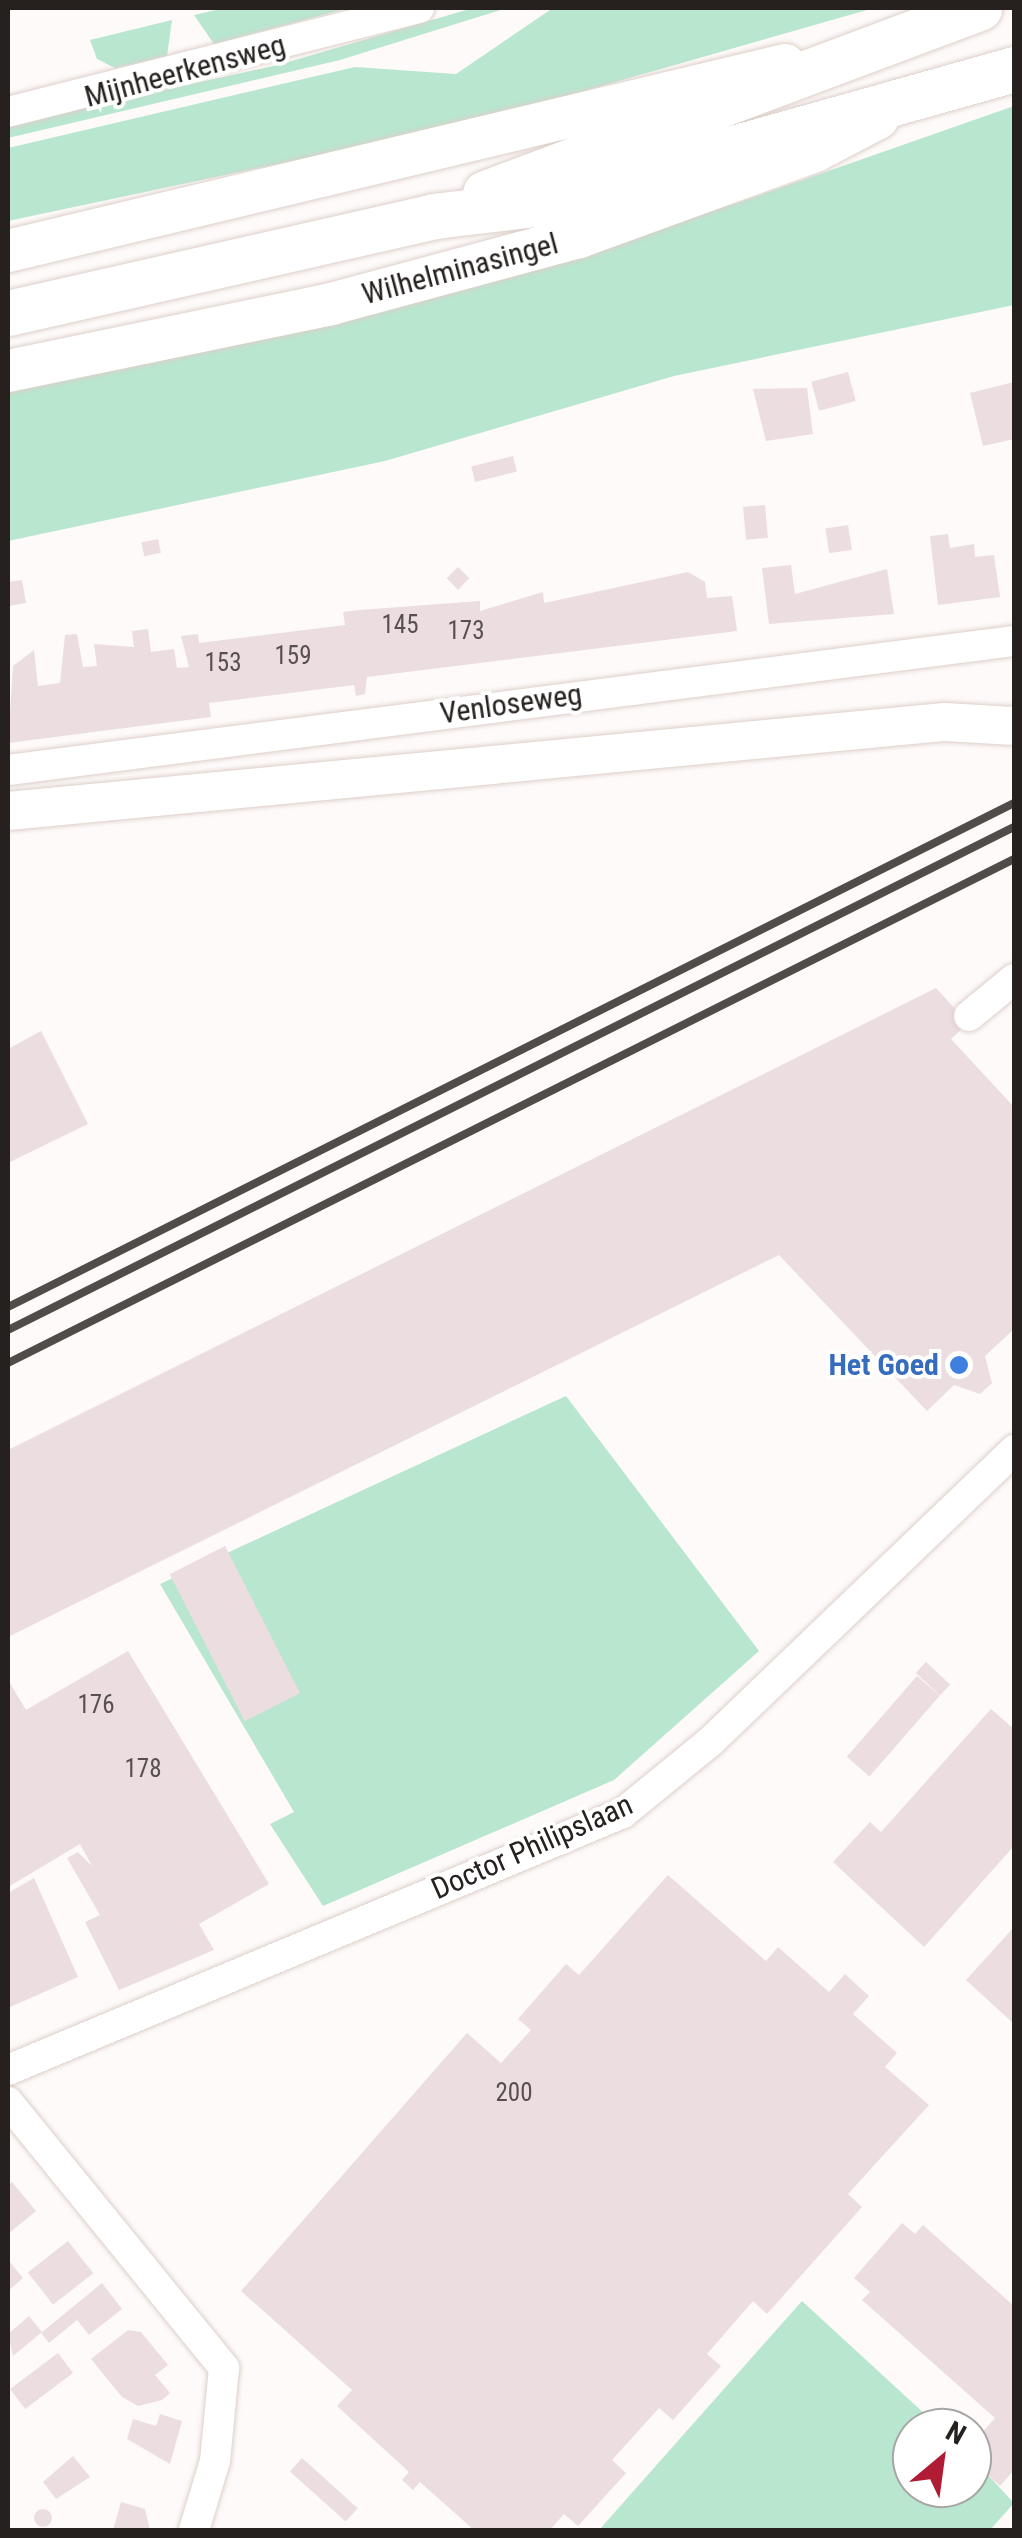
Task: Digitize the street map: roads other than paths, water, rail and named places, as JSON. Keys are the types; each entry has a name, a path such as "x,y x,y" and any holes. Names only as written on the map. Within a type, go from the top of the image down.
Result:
{"main road":[{"name":"Wilhelminasingel","path":"8,250 852,48 978,8"},
{"name":"Wilhelminasingel","path":"434,216 852,48"},
{"name":"Wilhelminasingel","path":"8,313 434,216 534,204 894,108 1014,69"},
{"name":"Wilhelminasingel","path":"8,371 331,304 579,237 816,151 894,108"}],"street":[{"name":"Mijnheerkensweg","path":"8,112 419,8"},
{"name":"Venloseweg","path":"8,770 1014,641"},
{"name":"Venloseweg","path":"8,810 946,722 1014,726"},
{"path":"968,1016 1014,980"},
{"name":"Doctor Philipslaan","path":"8,2070 623,1813 710,1742 1014,1450"},
{"path":"8,2102 224,2368 215,2461 194,2530"}],"railway":[{"path":"8,1307 1014,803"},
{"path":"8,1330 1014,827"},
{"path":"8,1363 1014,859"}],"place":[{"name":"Het Goed","path":"959,1365"}]}
